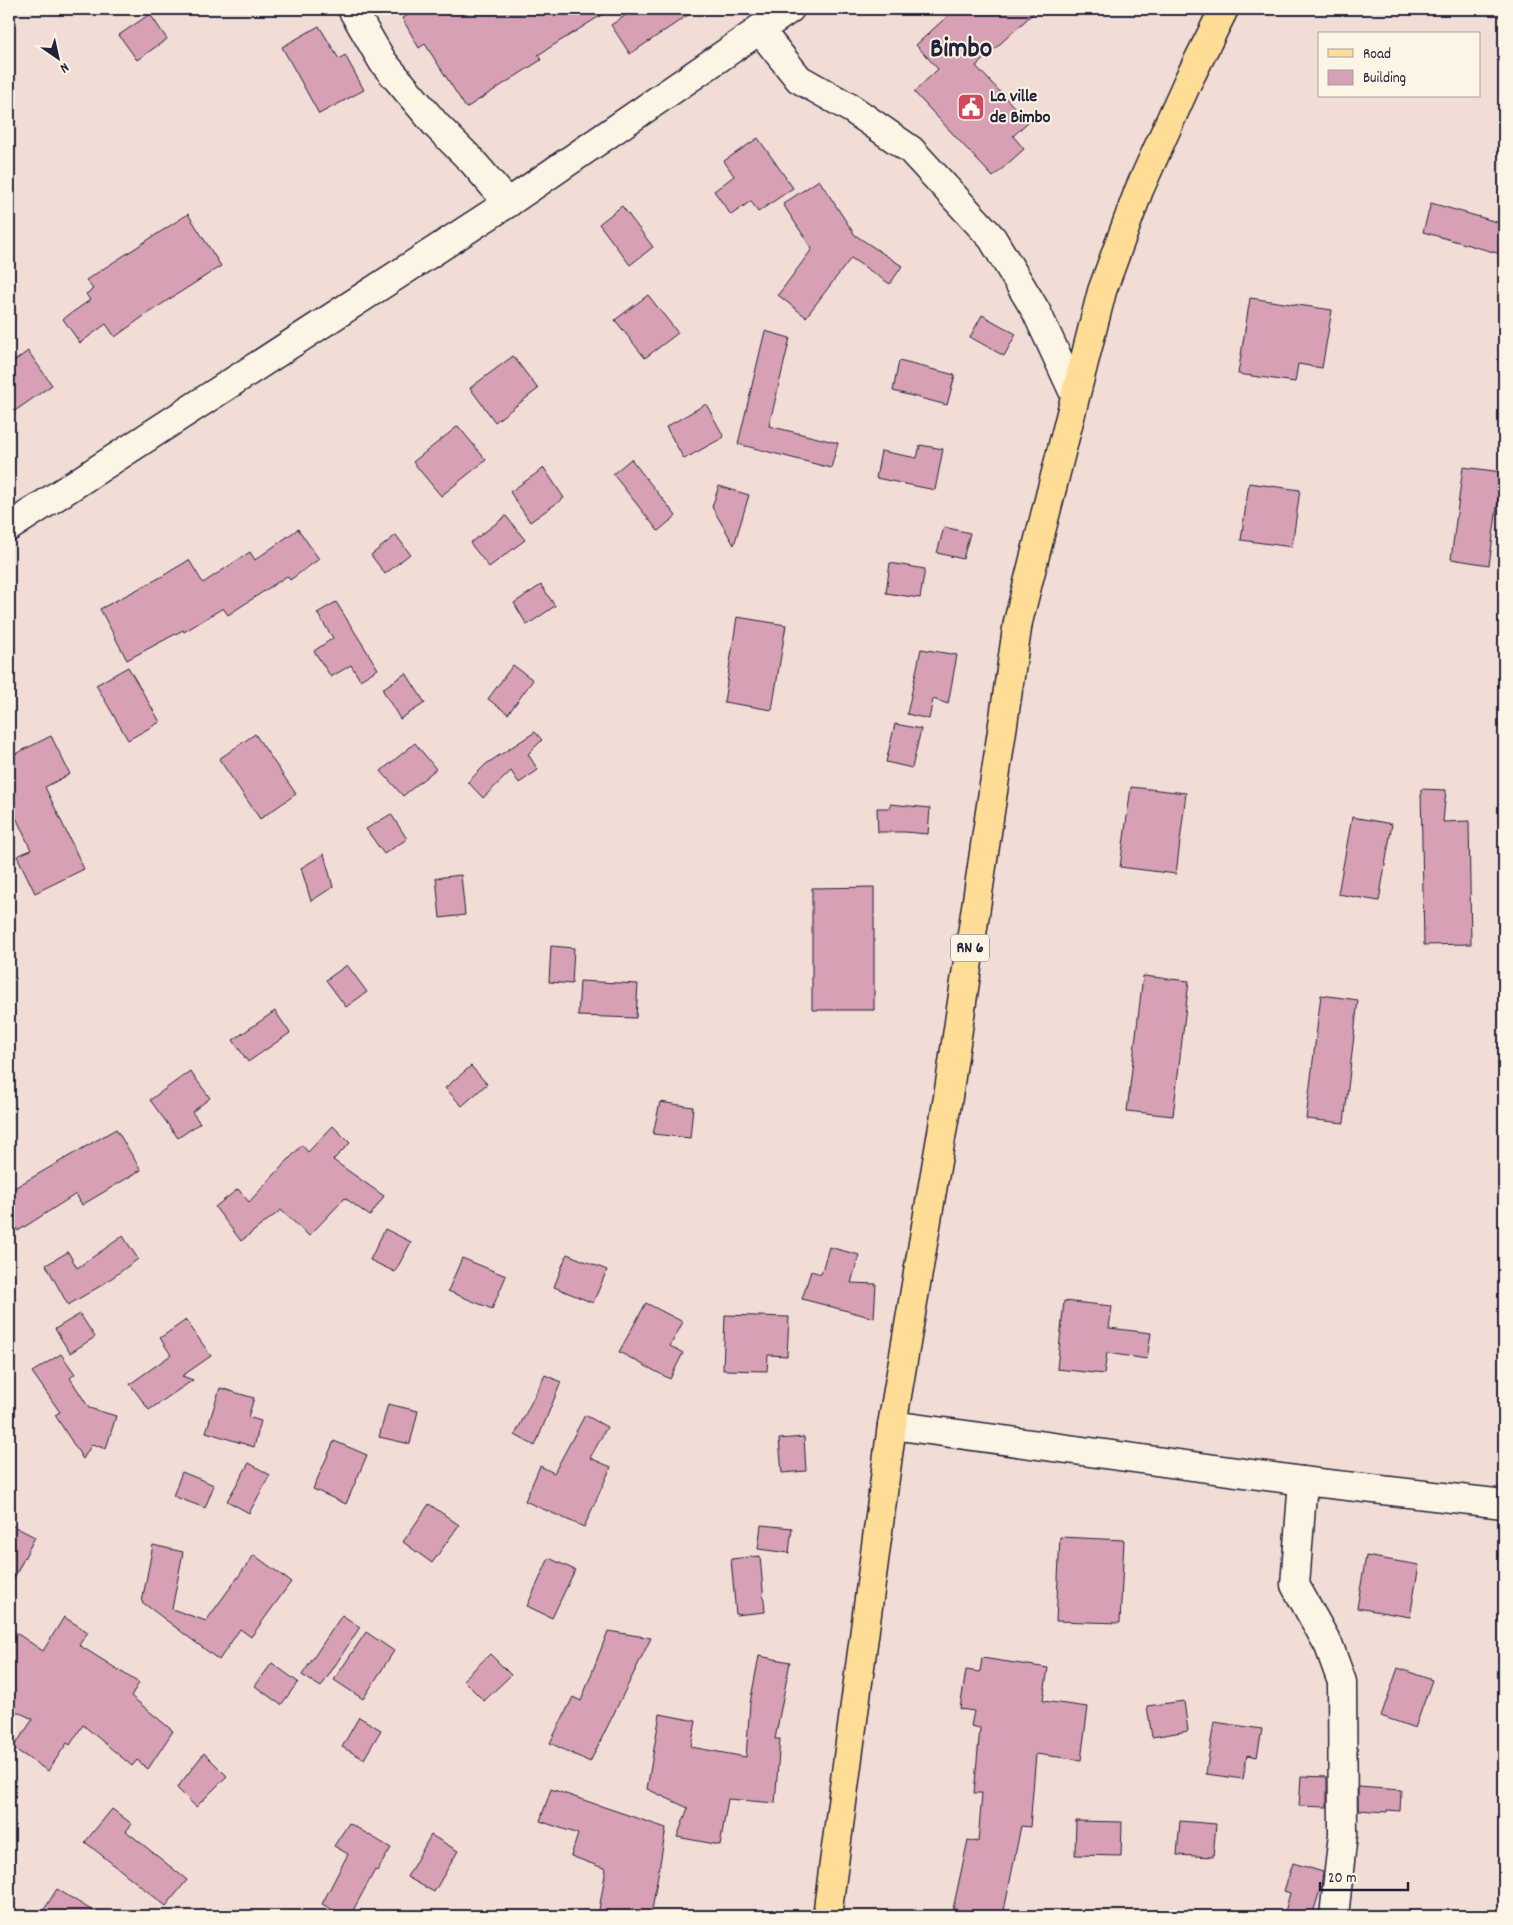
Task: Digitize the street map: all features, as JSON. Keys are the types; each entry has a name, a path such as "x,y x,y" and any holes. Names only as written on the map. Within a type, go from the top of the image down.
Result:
{"main road":[{"name":"RN 6","path":"827,1916 892,1425 948,1097 1018,622 1074,394 1102,291 1138,190 1188,81 1224,9"}],"street":[{"path":"352,9 383,62 437,126 472,161 508,203"},
{"path":"9,528 508,203 790,9"},
{"path":"759,29 799,80 852,109 911,150 992,238 1036,311 1074,394"},
{"path":"892,1425 1303,1481 1504,1504"},
{"path":"1303,1481 1295,1585 1329,1646 1342,1682 1344,1834 1334,1916"}],"building":[{"path":"420,9 611,9 538,55 541,60 466,108 425,44 419,48 402,18"},
{"path":"635,9 697,9 630,54 611,25"},
{"name":"La ville de Bimbo","path":"955,9 1038,9 976,66 1028,122 1013,136 1024,149 993,177 914,92 938,69 916,45"},
{"path":"150,14 167,39 137,60 119,35"},
{"path":"319,26 339,59 345,55 364,90 319,114 282,47"},
{"path":"758,138 793,188 758,212 751,201 731,215 714,191 734,176 724,161"},
{"path":"819,180 855,235 902,266 890,284 851,258 806,317 778,295 812,249 783,204"},
{"path":"1431,203 1504,224 1504,255 1423,232"},
{"path":"622,206 653,247 630,265 599,224"},
{"path":"188,214 221,266 148,313 115,337 106,324 80,343 63,319 90,300 86,294 93,289 86,280"},
{"path":"648,295 678,333 645,358 615,320"},
{"path":"1250,298 1332,310 1322,368 1298,364 1295,382 1238,374"},
{"path":"982,315 1016,334 1004,356 970,337"},
{"path":"765,331 790,338 769,426 838,443 831,468 738,444"},
{"path":"28,351 52,385 9,415 9,365"},
{"path":"513,356 538,389 495,422 470,388"},
{"path":"899,361 955,375 947,405 893,391"},
{"path":"706,404 724,437 684,459 666,427"},
{"path":"458,426 486,460 441,496 413,462"},
{"path":"920,445 943,449 935,490 876,478 881,451 917,458"},
{"path":"631,459 676,516 658,531 613,474"},
{"path":"1463,467 1502,472 1489,565 1451,559"},
{"path":"544,468 564,498 530,522 510,492"},
{"path":"1249,483 1300,490 1292,547 1241,540"},
{"path":"719,486 749,495 734,545 712,507"},
{"path":"506,516 525,540 489,567 470,543"},
{"path":"944,527 970,533 963,559 937,553"},
{"path":"298,529 319,559 290,580 287,576 228,615 223,608 184,632 183,630 127,660 100,609 189,560 203,583 250,552 255,560"},
{"path":"396,535 410,554 385,574 371,555"},
{"path":"890,563 925,569 920,598 886,593"},
{"path":"541,585 555,606 527,625 514,603"},
{"path":"336,602 378,669 360,680 351,665 331,677 314,651 333,638 317,613"},
{"path":"737,617 786,625 772,710 724,702"},
{"path":"921,649 957,655 948,704 933,699 929,719 907,714"},
{"path":"513,665 533,680 508,714 488,699"},
{"path":"128,667 160,722 128,740 96,685"},
{"path":"406,673 425,703 400,719 382,689"},
{"path":"895,724 921,729 912,768 886,762"},
{"path":"535,732 542,740 528,754 538,770 519,783 511,771 483,798 468,782 486,764"},
{"path":"255,734 296,794 260,819 219,759"},
{"path":"51,736 70,774 45,787 84,869 35,893 17,856 31,850 9,802 9,757"},
{"path":"415,743 436,769 403,796 381,771"},
{"path":"1131,787 1186,793 1176,874 1120,867"},
{"path":"1421,789 1446,790 1443,822 1469,821 1471,944 1424,945"},
{"path":"890,804 930,808 928,834 878,832 877,808 890,808"},
{"path":"391,814 407,839 384,854 366,829"},
{"path":"1352,817 1392,824 1379,901 1338,894"},
{"path":"324,854 333,887 311,901 301,868"},
{"path":"461,875 465,915 440,918 436,878"},
{"path":"874,887 874,1010 812,1010 812,888"},
{"path":"551,946 574,948 572,984 549,982"},
{"path":"347,965 367,992 346,1007 326,980"},
{"path":"1143,976 1189,981 1173,1116 1127,1111"},
{"path":"580,981 638,984 636,1018 578,1016"},
{"path":"1321,995 1358,1000 1344,1123 1306,1119"},
{"path":"275,1011 290,1033 248,1062 233,1040"},
{"path":"471,1066 487,1084 462,1106 445,1088"},
{"path":"190,1071 210,1098 192,1112 200,1123 178,1138 150,1100"},
{"path":"660,1102 693,1107 690,1138 653,1134"},
{"path":"333,1126 350,1143 333,1160 384,1196 370,1216 345,1198 309,1236 281,1210 241,1241 215,1207 238,1189 249,1202 302,1145 308,1152"},
{"path":"116,1129 141,1170 82,1205 76,1194 18,1231 9,1215 9,1191"},
{"path":"385,1229 411,1242 395,1272 370,1260"},
{"path":"123,1236 138,1259 102,1285 68,1305 46,1265 68,1252 77,1268"},
{"path":"829,1247 859,1255 851,1283 876,1284 874,1318 802,1299 811,1271 821,1274"},
{"path":"567,1254 607,1270 593,1303 554,1287"},
{"path":"462,1258 506,1276 492,1309 448,1291"},
{"path":"1064,1301 1112,1306 1109,1328 1151,1333 1147,1359 1107,1353 1104,1374 1057,1369"},
{"path":"646,1303 683,1322 670,1346 683,1353 670,1379 619,1352"},
{"path":"80,1314 95,1337 70,1353 55,1329"},
{"path":"725,1315 789,1317 787,1356 768,1355 767,1371 723,1370"},
{"path":"186,1320 211,1356 182,1376 193,1380 149,1410 130,1384 171,1355 160,1338"},
{"path":"61,1354 75,1374 70,1378 89,1408 116,1416 106,1449 92,1444 83,1459 55,1415 60,1412 32,1372"},
{"path":"545,1375 561,1382 535,1446 515,1435"},
{"path":"220,1388 254,1398 248,1417 261,1421 254,1447 206,1432"},
{"path":"388,1404 418,1411 410,1444 379,1437"},
{"path":"585,1415 607,1427 590,1458 611,1467 584,1527 525,1501 540,1466 554,1473"},
{"path":"804,1437 806,1471 782,1473 779,1439"},
{"path":"334,1441 367,1455 346,1504 313,1489"},
{"path":"249,1463 270,1475 249,1513 227,1501"},
{"path":"182,1472 214,1485 205,1508 173,1496"},
{"path":"429,1504 459,1525 432,1563 403,1542"},
{"path":"9,1524 35,1537 9,1588"},
{"path":"761,1525 792,1528 789,1553 758,1549"},
{"path":"1060,1537 1124,1540 1120,1623 1056,1621"},
{"path":"153,1545 183,1552 172,1609 206,1621 254,1555 291,1582 251,1637 240,1629 219,1660 142,1602"},
{"path":"760,1556 765,1612 736,1615 731,1559"},
{"path":"1366,1556 1419,1565 1410,1617 1357,1608"},
{"path":"549,1558 575,1570 552,1618 527,1606"},
{"path":"342,1615 360,1627 321,1687 302,1675"},
{"path":"64,1617 88,1632 79,1645 139,1683 131,1696 173,1731 148,1769 137,1760 132,1766 83,1725 70,1745 67,1743 48,1771 13,1748 33,1719 9,1708 9,1628 43,1651"},
{"path":"608,1631 651,1638 590,1762 550,1743 573,1697 581,1701"},
{"path":"366,1632 394,1651 363,1699 334,1680"},
{"path":"490,1654 511,1675 484,1701 463,1680"},
{"path":"759,1656 790,1662 775,1739 780,1739 775,1803 728,1799 720,1845 677,1837 688,1808 647,1789 660,1714 696,1721 691,1747 746,1757 750,1703"},
{"path":"982,1658 1048,1668 1043,1701 1088,1707 1081,1760 1036,1754 1030,1827 1021,1826 1003,1916 991,1916 953,1909 968,1840 978,1842 982,1793 974,1793 980,1728 971,1726 974,1711 960,1709 966,1670 980,1672"},
{"path":"272,1663 298,1682 281,1705 255,1686"},
{"path":"1398,1668 1432,1680 1415,1728 1381,1716"},
{"path":"1184,1701 1188,1731 1152,1737 1147,1706"},
{"path":"359,1717 381,1730 364,1759 342,1747"},
{"path":"1214,1722 1262,1729 1257,1757 1247,1755 1243,1779 1206,1774"},
{"path":"204,1753 227,1776 196,1807 177,1788"},
{"path":"1301,1776 1327,1777 1327,1807 1299,1806"},
{"path":"1358,1787 1401,1790 1400,1811 1358,1810"},
{"path":"551,1789 666,1828 651,1916 598,1916 606,1869 571,1856 578,1834 540,1821"},
{"path":"112,1809 132,1824 126,1831 187,1880 166,1906 85,1842"},
{"path":"1076,1821 1122,1822 1121,1856 1075,1855"},
{"path":"1180,1821 1216,1824 1213,1857 1177,1855"},
{"path":"349,1823 391,1848 377,1871 375,1870 350,1916 345,1916 322,1904 348,1854 334,1846"},
{"path":"431,1835 458,1851 434,1892 407,1877"},
{"path":"1293,1863 1323,1872 1321,1887 1312,1916 1284,1916 1290,1893 1284,1891"},
{"path":"57,1889 101,1916 40,1916"}],"place":[{"name":"La ville de Bimbo","path":"971,107"}],"district":[{"name":"Bimbo","path":"961,51"}]}
